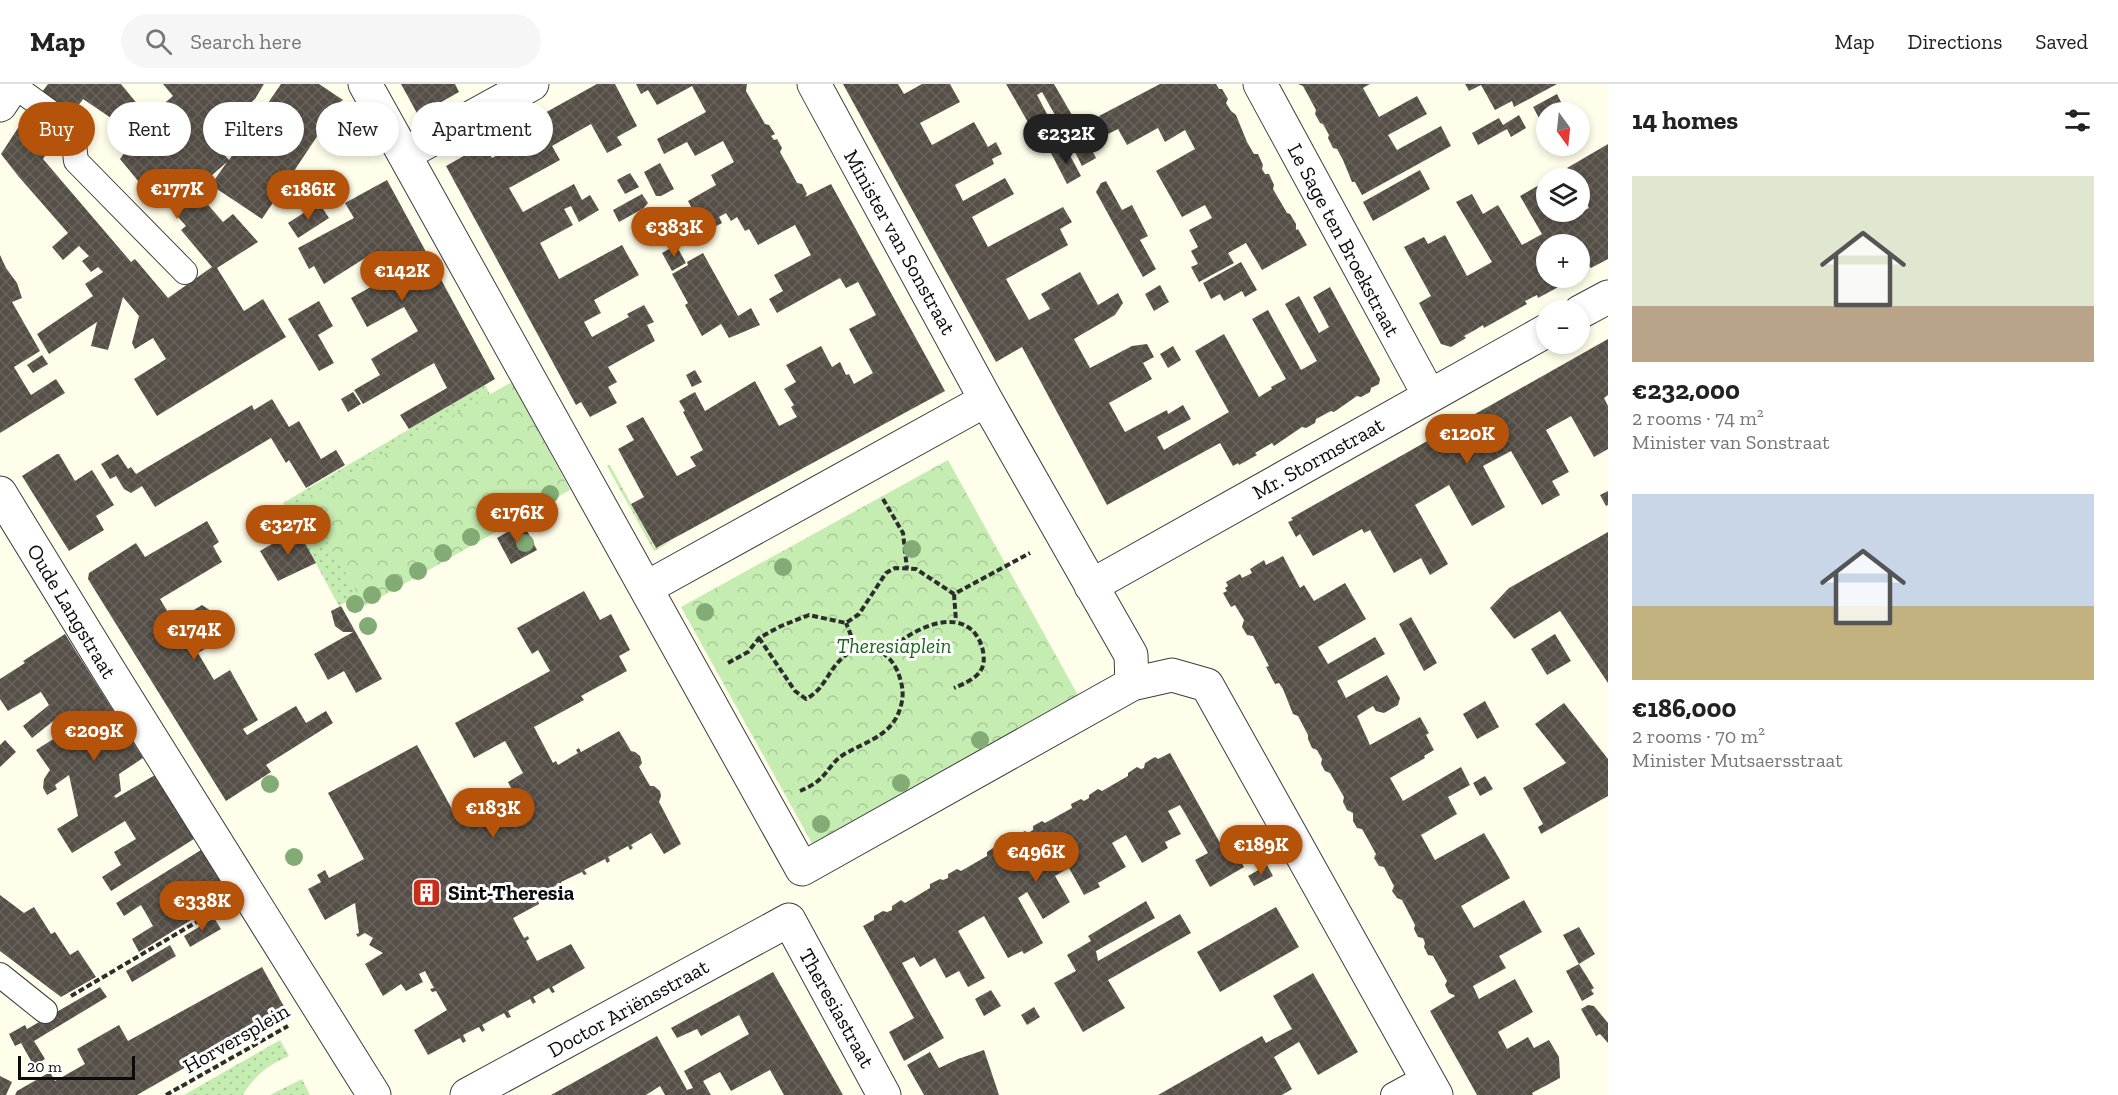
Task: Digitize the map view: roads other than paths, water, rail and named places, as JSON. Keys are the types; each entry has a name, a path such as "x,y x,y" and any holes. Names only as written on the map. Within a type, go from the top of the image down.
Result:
{"street":[{"path":"365,84 802,869 789,920"},
{"path":"405,154 532,84"},
{"name":"Minister van Sonstraat","path":"814,84 986,400"},
{"name":"Le Sage ten Broekstraat","path":"1260,84 1429,396"},
{"path":"1590,307 1608,297"},
{"name":"Mr. Stormstraat","path":"1091,585 1536,337"},
{"path":"646,588 986,400 1131,655 1132,684"},
{"name":"Oude Langstraat","path":"0,493 374,1095"},
{"path":"802,869 1132,684 1172,675 1207,685 1431,1086"},
{"name":"Doctor Ariënsstraat","path":"467,1095 789,920"},
{"name":"Theresiastraat","path":"789,920 884,1095"}],"lane":[{"path":"9,92 72,128 76,161 185,272"},
{"path":"0,975 45,1011"},
{"path":"1393,1095 1431,1086"}],"place":[{"name":"Sint-Theresia","path":"427,892"}],"park label":[{"name":"Theresiaplein","path":"894,645"}]}
